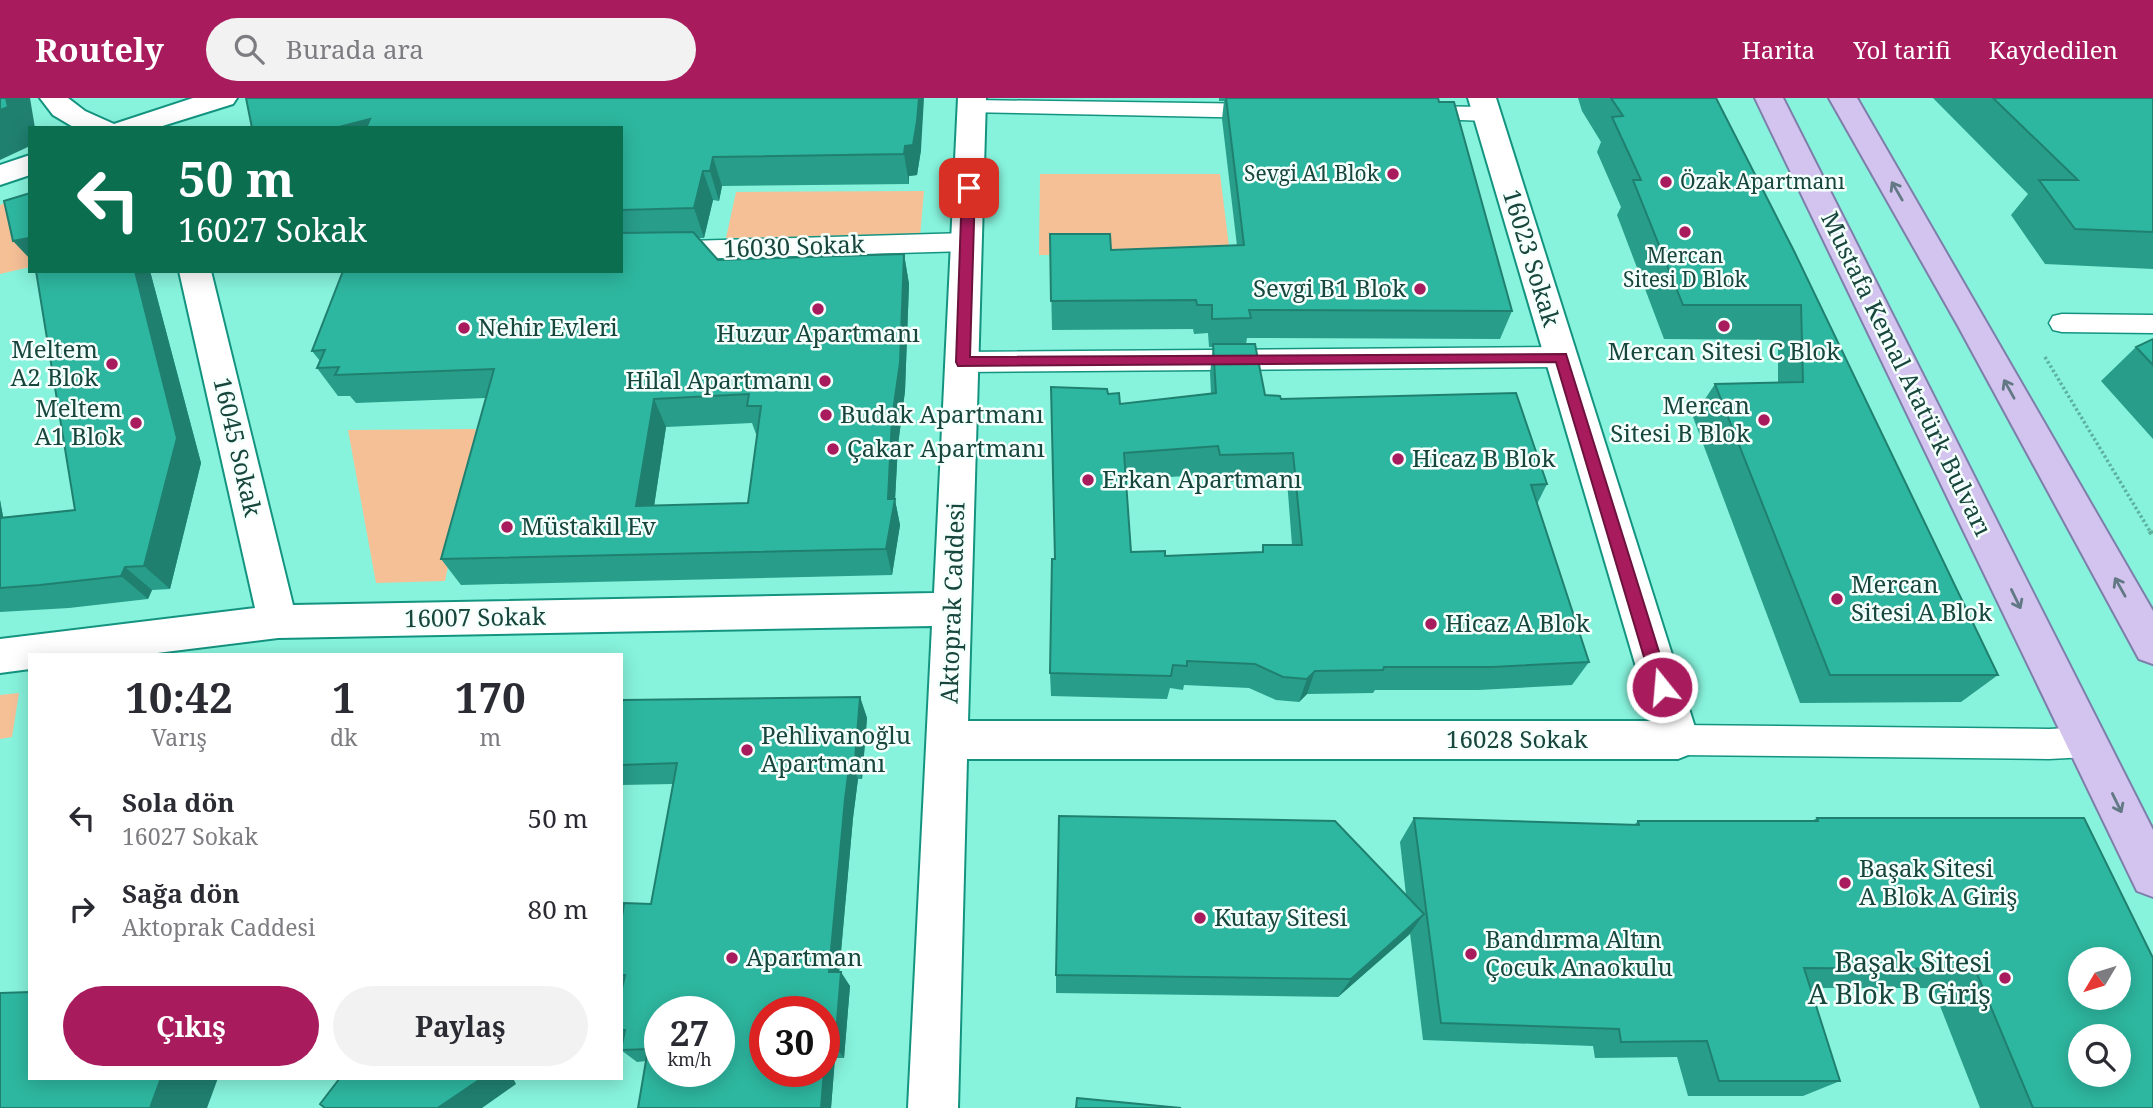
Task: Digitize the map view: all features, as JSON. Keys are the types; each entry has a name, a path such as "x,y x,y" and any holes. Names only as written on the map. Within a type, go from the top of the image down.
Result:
{"main road":[{"name":"Mustafa Kemal Atatürk Bulvarı","path":"1769,98 2153,876"},
{"path":"1843,98 2153,647"}],"street":[{"path":"54,98 59,106 71,115 97,126"},
{"path":"132,126 223,98"},
{"name":"Aktoprak Caddesi","path":"933,1108 972,102"},
{"name":"16023 Sokak","path":"1485,106 1678,740"},
{"path":"0,176 28,165"},
{"name":"16045 Sokak","path":"195,273 278,622"},
{"name":"16007 Sokak","path":"0,656 278,622 953,609"},
{"name":"16028 Sokak","path":"947,740 1678,740"}],"lane":[{"path":"972,102 1292,111"},
{"path":"1390,112 1485,106"},
{"name":"16030 Sokak","path":"623,252 967,242"},
{"path":"2062,323 2153,324"},
{"path":"962,362 1561,357"},
{"name":"16028 Sokak","path":"1678,740 2049,744 2087,742"}],"shaded area":[{"path":"1040,174 1220,174 1230,254 1039,255"},
{"path":"924,191 920,237 726,238 736,192"},
{"path":"21,196 28,267 0,274 0,205"},
{"path":"476,429 445,581 376,583 348,430"},
{"path":"19,693 12,737 0,739 0,695"}],"building":[{"path":"0,98 6,98 8,107 0,110"},
{"path":"246,98 919,98 913,145 905,146 904,154 713,157 710,171 703,171 694,208 623,210 623,126 367,126 370,119 343,126 252,126"},
{"path":"1226,98 1438,98 1439,102 1454,102 1512,311 1249,310 1251,318 1212,319 1212,305 1197,305 1196,300 1051,301 1050,234 1110,234 1111,250 1244,245"},
{"path":"1611,98 1716,98 1794,251 1998,675 1830,675 1715,384 1803,382 1801,305 1683,305 1633,180 1641,180 1612,117 1623,116"},
{"path":"1993,98 2153,98 2153,232 2075,229 2039,180 2078,180"},
{"path":"28,194 28,238 13,241 4,201"},
{"path":"693,232 718,260 904,254 900,363 892,418 888,499 895,499 886,549 441,559 494,369 335,375 339,367 317,368 325,350 312,351 342,273 623,273 623,233","holes":["749,394 747,406 761,406 748,503 636,506 654,399"]},
{"path":"36,273 136,273 177,438 144,566 125,567 121,576 0,588 0,518 75,510"},
{"path":"2153,339 2153,365 2136,347"},
{"path":"1213,344 1255,344 1265,395 1280,396 1281,399 1516,393 1547,484 1531,485 1589,662 1315,671 1307,679 1283,677 1255,664 1187,661 1187,666 1173,665 1171,676 1050,673 1052,559 1055,559 1051,387 1107,389 1108,394 1119,393 1120,404 1216,393","holes":["1218,446 1220,455 1293,453 1302,545 1263,545 1263,552 1165,556 1165,551 1131,552 1124,453"]},
{"path":"860,697 855,760 850,760 845,799 829,972 841,972 839,996 749,996 749,1087 823,1087 821,1108 638,1108 644,1073 644,1087 735,1087 735,996 644,996 644,1049 623,1050 624,903 651,904 677,763 623,765 623,700"},
{"name":"Kutay Sitesi","path":"1059,816 1335,821 1424,914 1351,979 1056,975"},
{"path":"1414,818 1639,825 1638,821 1818,821 1817,818 2084,818 2153,958 2153,1108 2033,1108 1975,969 1804,968 1840,1081 1719,1081 1707,1041 1621,1042 1619,1029 1441,1023"},
{"path":"28,992 28,1080 160,1080 150,1108 0,1108 0,993"},
{"path":"338,1080 479,1080 439,1107 441,1108 325,1108 320,1104"},
{"path":"1077,1098 1181,1108 1076,1108"}],"place":[{"name":"Sevgi A1 Blok","path":"1393,174"},
{"name":"Özak Apartmanı","path":"1666,182"},
{"name":"Mercan Sitesi D Blok","path":"1685,232"},
{"name":"Sevgi B1 Blok","path":"1420,289"},
{"name":"Huzur Apartmanı","path":"818,309"},
{"name":"Mercan Sitesi C Blok","path":"1724,326"},
{"name":"Nehir Evleri","path":"464,328"},
{"name":"Meltem A2 Blok","path":"112,364"},
{"name":"Hilal Apartmanı","path":"825,381"},
{"name":"Budak Apartmanı","path":"826,415"},
{"name":"Mercan Sitesi B Blok","path":"1764,420"},
{"name":"Meltem A1 Blok","path":"136,423"},
{"name":"Çakar Apartmanı","path":"833,449"},
{"name":"Hicaz B Blok","path":"1398,459"},
{"name":"Erkan Apartmanı","path":"1088,480"},
{"name":"Müstakil Ev","path":"507,527"},
{"name":"Mercan Sitesi A Blok","path":"1837,599"},
{"name":"Hicaz A Blok","path":"1431,624"},
{"name":"Pehlivanoğlu Apartmanı","path":"747,750"},
{"name":"Başak Sitesi A Blok A Giriş","path":"1845,883"},
{"name":"Kutay Sitesi","path":"1200,918"},
{"name":"Bandırma Altın Çocuk Anaokulu","path":"1471,954"},
{"name":"Apartman","path":"732,958"},
{"name":"Başak Sitesi A Blok B Giriş","path":"2005,978"}],"route":[{"path":"969,188 962,362 1561,357 1662,687"}]}
